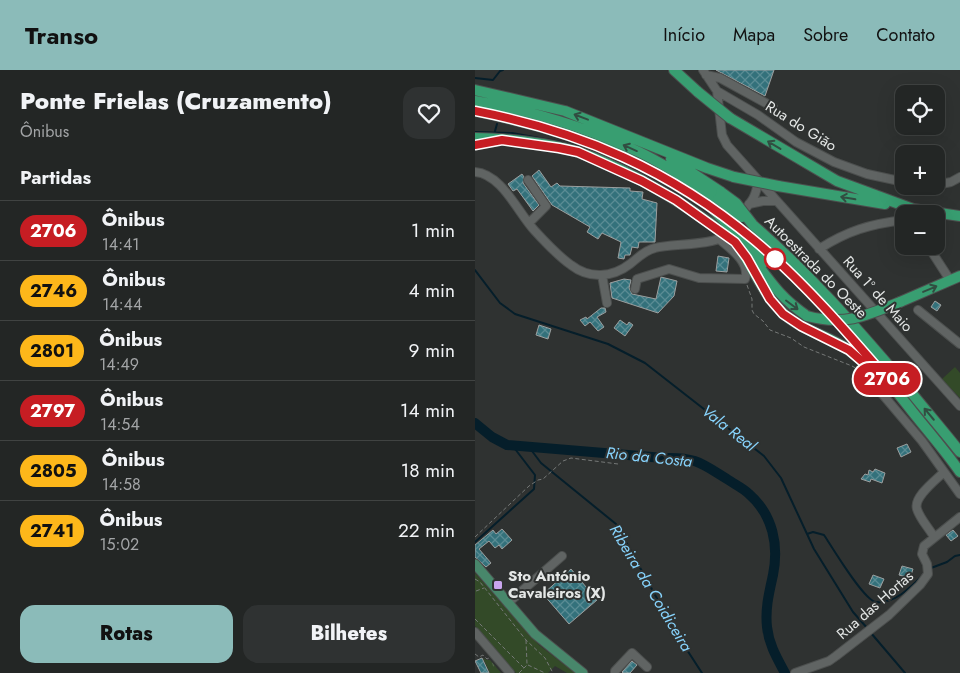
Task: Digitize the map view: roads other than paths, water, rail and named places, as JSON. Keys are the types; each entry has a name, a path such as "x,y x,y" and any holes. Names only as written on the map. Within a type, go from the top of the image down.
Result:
{"highway":[{"path":"678,73 730,118 837,181 902,205"},
{"path":"475,90 565,110 707,168 734,177 895,206"},
{"path":"475,101 541,115 610,139 668,167 716,199"},
{"path":"475,111 538,126 605,148 663,177 716,199"},
{"path":"626,135 671,159 716,199 742,239 762,260 778,292 789,304 807,316 825,321 863,317 955,278"},
{"path":"475,138 502,140 578,152 642,181 676,200 710,223 742,239 747,258 770,299 783,314 801,326 849,350 890,382"},
{"path":"475,145 502,140"},
{"name":"Autoestrada do Oeste","path":"716,199 736,203 753,225 799,266 830,298 960,452"},
{"path":"945,216 960,216"},
{"name":"Autoestrada do Oeste","path":"742,239 791,274 822,305 890,382 960,472"}],"main road":[{"path":"475,564 535,634 583,673"}],"street":[{"path":"705,72 717,91"},
{"path":"705,72 720,78 773,107"},
{"name":"Rua 1º de Maio","path":"717,91 722,135 727,145 758,182 960,406"},
{"name":"Rua do Gião","path":"717,91 758,115 796,142 834,162 867,174 895,180"},
{"path":"475,172 482,172 499,184 534,230 571,265 584,273 602,275 618,272 653,248 721,238 757,194 758,182"},
{"path":"945,183 960,177"},
{"path":"528,180 546,206 529,223"},
{"path":"757,194 767,192"},
{"path":"763,201 767,192"},
{"path":"749,204 775,201"},
{"path":"819,249 859,228 895,222"},
{"path":"635,289 637,279 669,269 699,278 742,280 746,276 743,263 719,239"},
{"path":"936,255 955,278"},
{"path":"602,275 609,302"},
{"path":"918,310 960,344"},
{"path":"867,376 901,415 960,494"},
{"path":"935,536 917,511 916,503 919,496 945,472"},
{"name":"Rua das Hortas","path":"797,672 829,661 889,615 925,579 928,570 922,550 924,546 960,516"},
{"path":"508,603 562,556"},
{"path":"475,568 486,577"},
{"path":"475,632 510,673"},
{"path":"615,673 632,653 647,667"}],"waterway":[{"path":"475,78 493,80 503,70"},
{"path":"495,131 497,124"},
{"path":"475,132 512,133 561,142"},
{"name":"Vala Real","path":"475,270 500,303 515,314 608,344 645,363 764,456 781,478 814,549 853,612 868,629"},
{"name":"Rio da Costa","path":"475,423 492,437 507,445 691,460 711,469 747,492 764,511 772,531 775,564 767,607 767,627 771,646 785,673"},
{"path":"475,542 534,489 535,475 512,445"},
{"name":"Ribeira da Coidiceira","path":"529,447 541,463 616,524 676,633 702,673"},
{"path":"807,534 813,532 824,535 856,584 876,602 895,598 922,576"},
{"path":"931,568 960,555"},
{"name":"Vala Real","path":"871,633 905,673"}],"place":[{"name":"Sto António Cavaleiros (X)","path":"498,585"}]}
